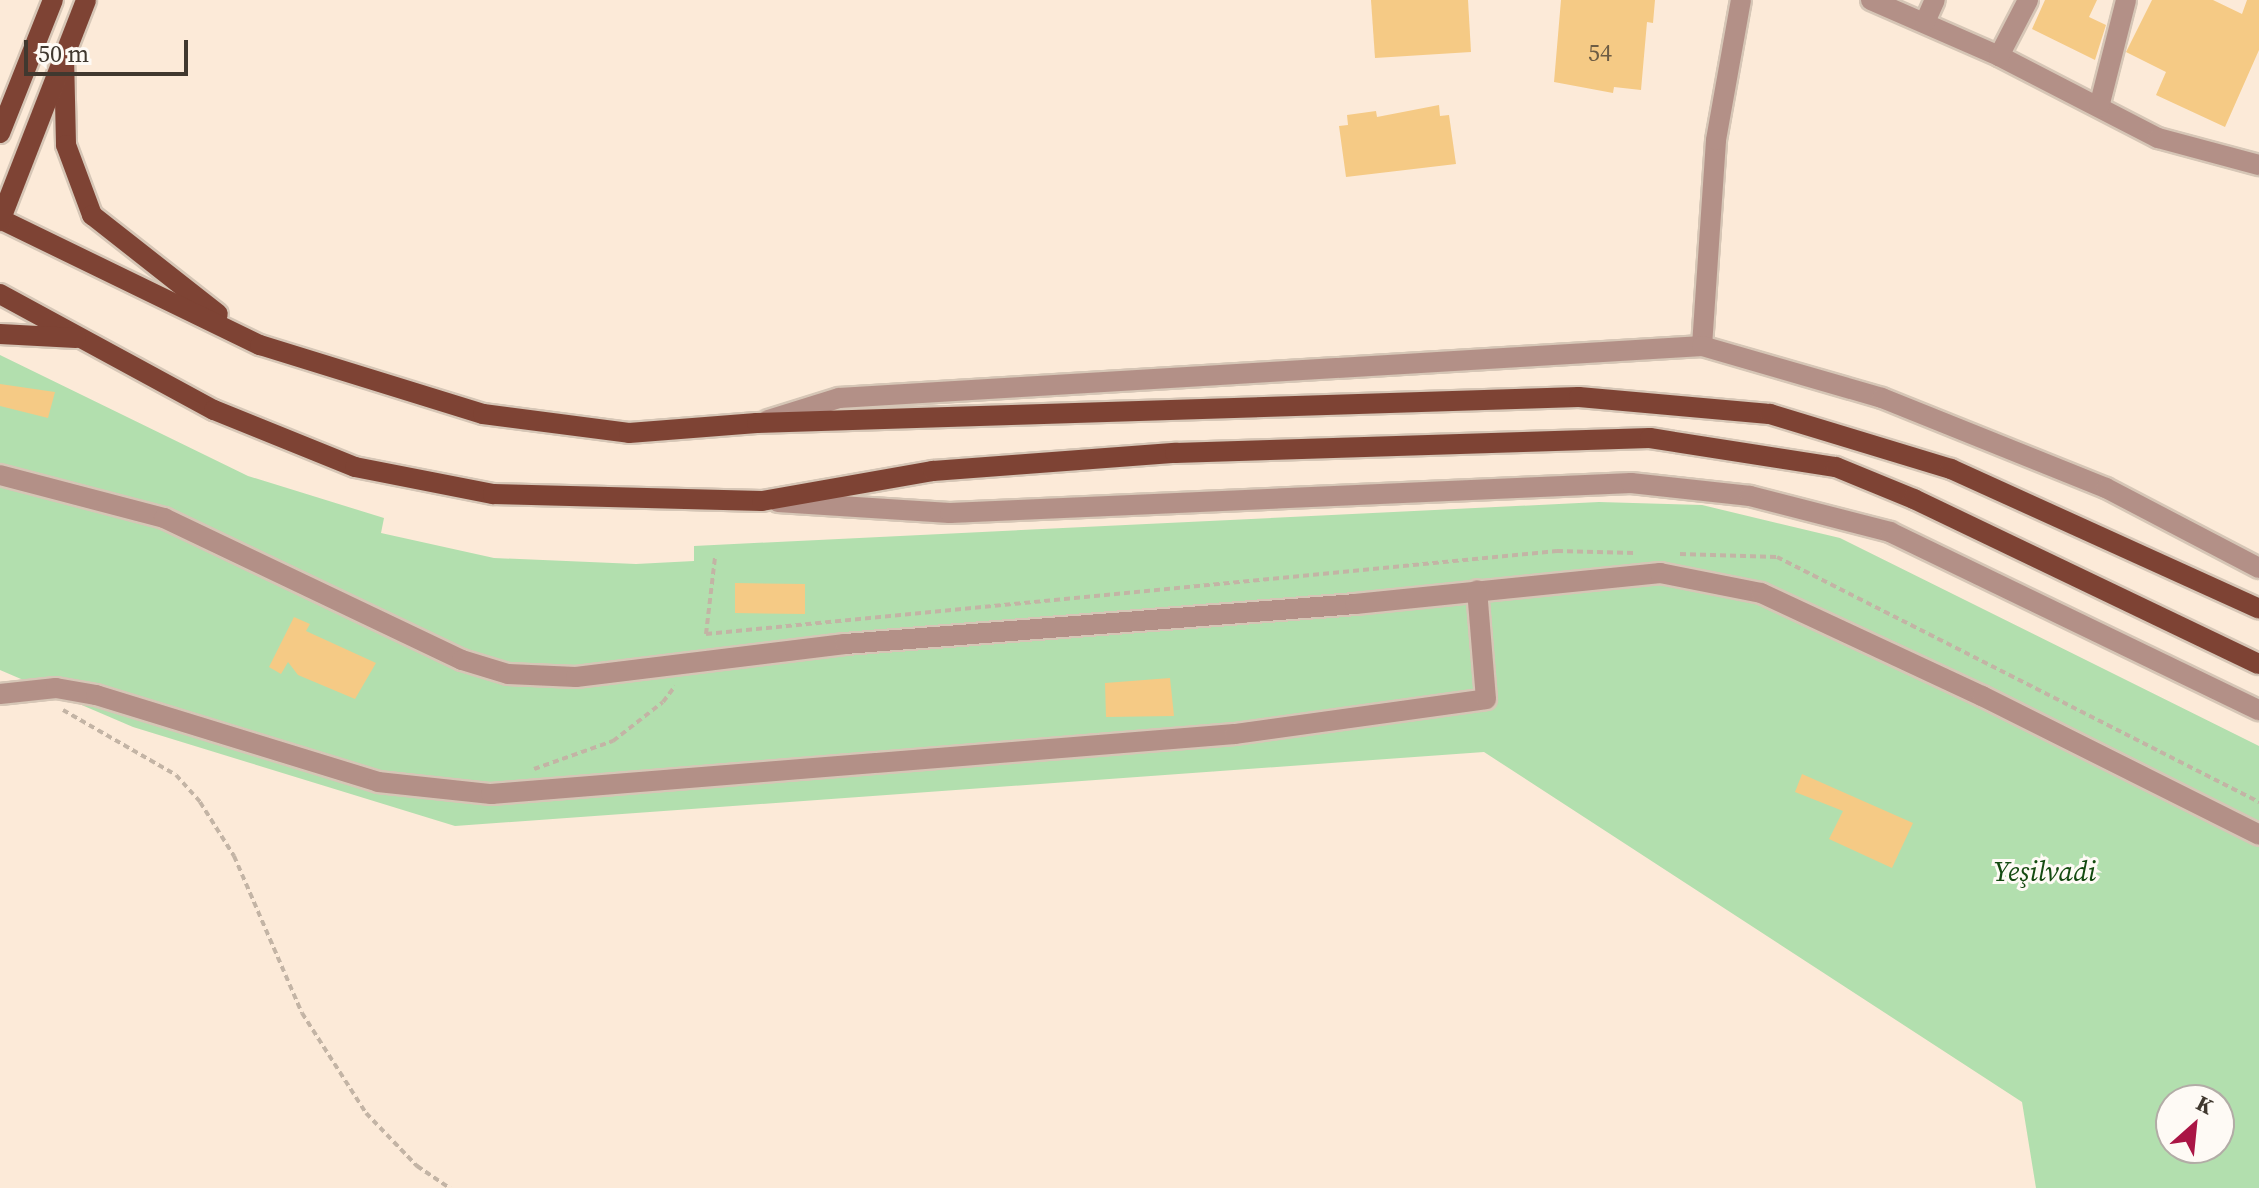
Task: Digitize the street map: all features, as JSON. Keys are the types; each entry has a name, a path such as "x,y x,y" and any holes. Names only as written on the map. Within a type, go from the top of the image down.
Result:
{"main road":[{"path":"0,133 53,0"},
{"path":"86,0 0,220 260,345 483,414 629,433 757,423 1579,397 1770,414 1951,469 2259,609"},
{"path":"64,56 66,145 92,215 260,345"},
{"path":"0,99 23,80"},
{"path":"0,294 214,410 355,467 493,494 762,501 933,471 1175,453 1650,438 1836,467 1914,499 2259,664"},
{"path":"0,334 84,339"}],"street":[{"path":"1702,346 1716,140 1741,0"},
{"path":"1871,0 1999,56 2158,138 2259,165"},
{"path":"1925,22 1935,0"},
{"path":"1999,56 2028,0"},
{"path":"2099,107 2126,0"},
{"path":"757,423 839,398 1702,346 1882,398 2106,488 2259,568"},
{"path":"0,475 164,518 462,660 508,674 576,677 845,644 1660,573 1761,593 1982,696 2259,835"},
{"path":"762,501 950,513 1631,483 1750,496 1890,532 2259,710"},
{"path":"0,694 47,689 96,695 378,782 491,794 1235,734 1486,699 1477,590"}],"path":[{"path":"527,773 613,741 663,702 693,663 706,634 715,557"},
{"path":"47,689 65,714 176,775 200,802 234,856 302,1013 366,1113 417,1166 450,1188"}],"green space":[{"name":"Yeşilvadi","path":"0,355 248,476 384,518 381,533 494,558 636,564 694,561 694,546 1599,502 1702,505 1840,538 2259,746 2259,1188 2036,1188 2022,1102 1484,752 455,826 133,727 0,670"}],"building":[{"path":"1371,0 1468,0 1471,52 1375,58"},
{"path":"1561,0 1655,0 1653,23 1647,22 1641,90 1614,87 1613,93 1554,82"},
{"path":"2045,0 2097,0 2089,17 2106,25 2095,60 2032,29"},
{"path":"2152,0 2213,0 2242,14 2247,0 2259,0 2259,50 2225,127 2156,95 2166,72 2126,52"},
{"path":"1439,105 1440,116 1449,115 1456,164 1346,177 1339,126 1348,125 1347,115 1376,111 1377,117"},
{"path":"0,384 55,392 48,418 0,406"},
{"path":"735,583 805,584 805,614 735,613"},
{"path":"294,617 310,624 306,631 376,663 355,699 298,675 288,662 281,674 269,667"},
{"path":"1170,678 1174,716 1106,717 1105,683"},
{"path":"1802,774 1913,823 1892,868 1829,839 1843,811 1795,792"}]}
